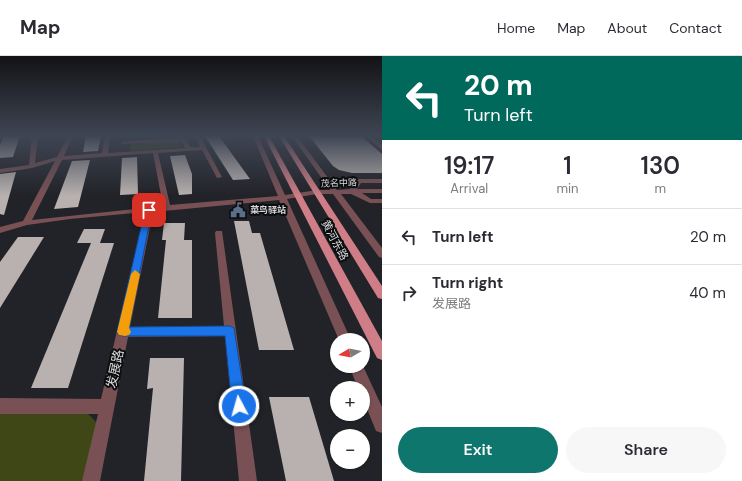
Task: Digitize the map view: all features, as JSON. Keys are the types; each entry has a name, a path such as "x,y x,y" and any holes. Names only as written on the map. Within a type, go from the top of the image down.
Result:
{"main road":[{"name":"黄河东路","path":"277,156 382,354"},
{"name":"黄河东路","path":"294,156 382,295"}],"street":[{"path":"32,166 33,156"},
{"path":"0,171 32,166 59,158 92,156"},
{"path":"156,156 167,208"},
{"path":"208,156 219,177"},
{"path":"264,156 342,333"},
{"path":"309,156 382,255"},
{"path":"26,224 59,158"},
{"path":"382,181 359,181 352,191 370,200 382,201"},
{"name":"茂名中路","path":"0,230 70,217 298,196 317,192 382,191"},
{"name":"发展路","path":"91,481 149,210"},
{"path":"219,232 248,481"},
{"path":"123,332 230,331"},
{"path":"359,373 382,425"},
{"path":"0,406 107,407"}],"green space":[{"path":"0,412 87,413 97,423 83,481 0,481"}],"building":[{"path":"0,156 13,156 13,157 0,158"},
{"path":"170,156 185,156 192,174 192,194 179,195"},
{"path":"218,156 233,156 250,179 233,180"},
{"path":"325,156 382,156 382,173 352,173 339,170 333,166"},
{"path":"137,157 138,194 120,195 122,158"},
{"path":"90,160 78,207 54,209 72,161"},
{"path":"16,172 4,215 0,214 0,174"},
{"path":"234,221 249,221 252,233 260,233 294,350 259,350"},
{"path":"164,223 185,223 184,240 192,240 192,318 158,318 166,240 162,240"},
{"path":"84,229 105,229 100,243 77,243"},
{"path":"18,237 44,237 0,308 0,262"},
{"path":"91,243 114,243 68,388 31,388"},
{"path":"150,358 184,358 181,481 144,481 153,388 147,389"},
{"path":"269,397 309,397 334,481 286,481"}],"slow traffic":[{"path":"125,332 123,332 135,274"}],"place":[{"name":"菜鸟驿站","path":"238,210"}],"route":[{"path":"149,210 123,332 230,331 239,406"}]}
